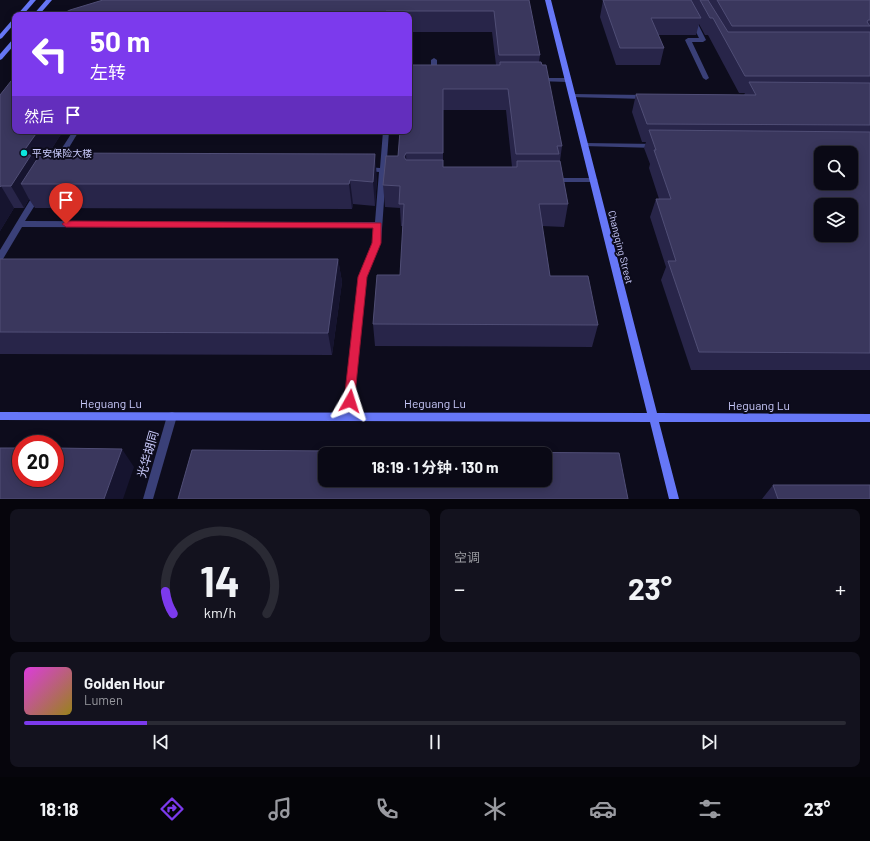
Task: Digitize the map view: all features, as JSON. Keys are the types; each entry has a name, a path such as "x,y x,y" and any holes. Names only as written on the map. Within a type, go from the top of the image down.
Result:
{"street":[{"path":"23,12 33,0"},
{"path":"39,12 49,0"},
{"name":"Changqing Street","path":"548,0 674,499"},
{"path":"0,37 12,23"},
{"path":"0,58 12,44"},
{"name":"Heguang Lu","path":"0,416 870,418"}],"lane":[{"path":"689,13 703,40 688,40 706,78"},
{"path":"434,60 434,80 442,80"},
{"path":"529,80 568,80"},
{"path":"572,96 651,97"},
{"path":"61,169 53,169 74,134"},
{"path":"348,416 362,277 377,243 386,134"},
{"path":"585,145 664,146"},
{"path":"359,170 383,170"},
{"path":"548,180 594,180"},
{"path":"0,257 42,188"},
{"path":"20,224 378,225"},
{"name":"光华胡同","path":"148,499 172,416"}],"building":[{"path":"103,0 529,0 540,55 499,55 494,11 66,12"},
{"path":"603,0 691,0 701,18 651,18 664,48 620,48"},
{"path":"700,0 708,0 728,32 870,32 870,76 745,76 713,18 710,18"},
{"path":"717,0 870,0 870,20 867,22 870,26 732,26"},
{"path":"500,62 541,62 542,65 546,65 562,146 557,146 559,154 516,154 508,89 443,89 443,153 406,153 404,157 406,160 443,160 443,167 517,167 517,161 560,161 568,204 539,204 550,276 588,276 598,325 373,324 377,275 400,275 404,204 399,204 400,186 383,185 386,156 398,156 400,134 412,134 412,65 500,65"},
{"path":"12,80 12,134 36,134 21,155 31,155 11,186 0,187 0,95"},
{"path":"749,82 870,83 870,125 647,124 636,94 756,95"},
{"path":"649,130 870,132 870,353 699,352 668,261 676,261 656,199 671,199 654,150 656,150"},
{"path":"41,153 375,154 373,182 350,180 349,184 21,184"},
{"path":"0,259 338,259 328,333 0,332"},
{"path":"0,448 12,448 12,487 64,487 64,448 122,449 104,499 0,499"},
{"path":"192,450 318,451 318,487 552,487 552,453 619,453 628,499 178,499"},
{"path":"773,485 870,485 870,499 778,499"}],"place":[{"name":"平安保险大楼","path":"24,153"}],"route":[{"path":"66,224 378,225 377,243 362,277 350,401"}]}
